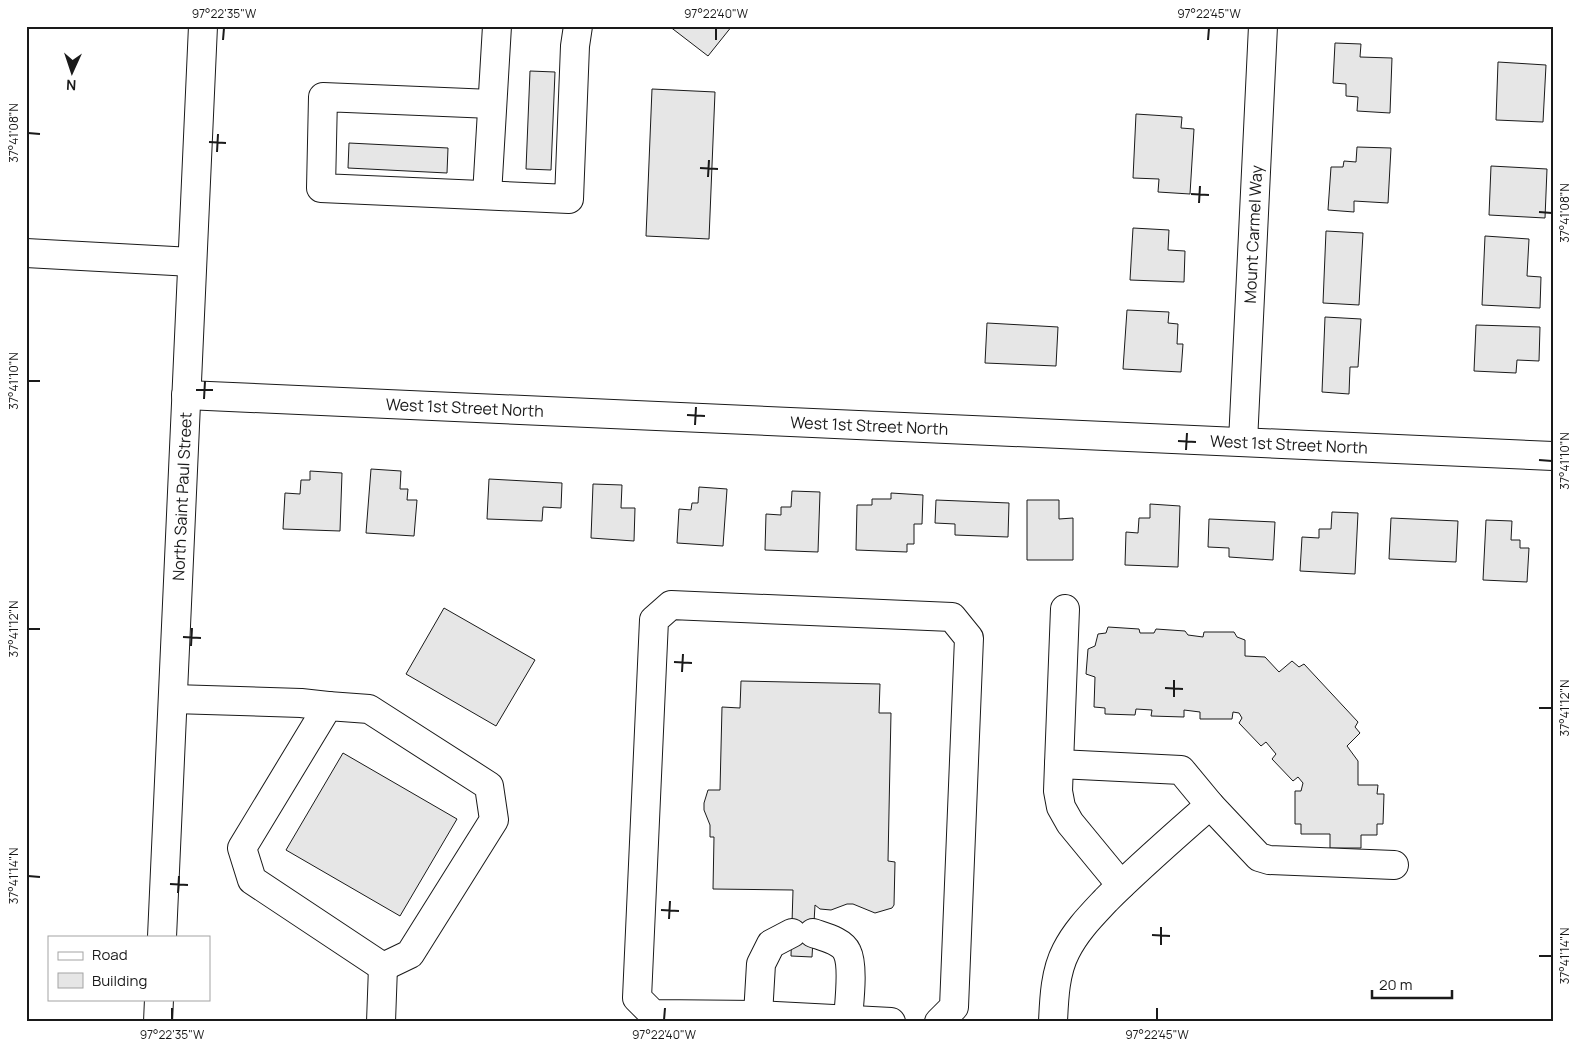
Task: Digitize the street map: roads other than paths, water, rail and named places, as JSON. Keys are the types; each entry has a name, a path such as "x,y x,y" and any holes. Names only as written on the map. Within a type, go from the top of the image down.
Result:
{"street":[{"name":"North Saint Paul Street","path":"162,936 203,26"},
{"path":"487,195 497,26"},
{"path":"492,104 323,97 321,188 569,199 575,46 578,26"},
{"name":"Mount Carmel Way","path":"1243,442 1263,26"},
{"path":"26,253 192,262"},
{"name":"West 1st Street North","path":"186,395 1553,456"},
{"path":"891,1022 848,1019 800,1020 758,1015 652,1014 637,998 654,620 672,604 952,617 969,638 954,1007 939,1022"},
{"path":"1065,609 1058,791 1061,807 1070,823 1121,885"},
{"path":"173,699 301,703 369,709 489,786 494,820 410,954 383,967"},
{"path":"328,706 242,848 252,880 383,967"},
{"path":"1059,764 1181,770 1210,805 1259,857 1269,860 1394,864"},
{"path":"1053,1022 1058,973 1065,952 1079,928 1121,885 1210,805"},
{"path":"758,1015 762,964 771,944 803,933 837,943 847,952 850,970 848,1019"},
{"path":"381,1022 383,967"},
{"path":"158,1022 159,1000"}]}
